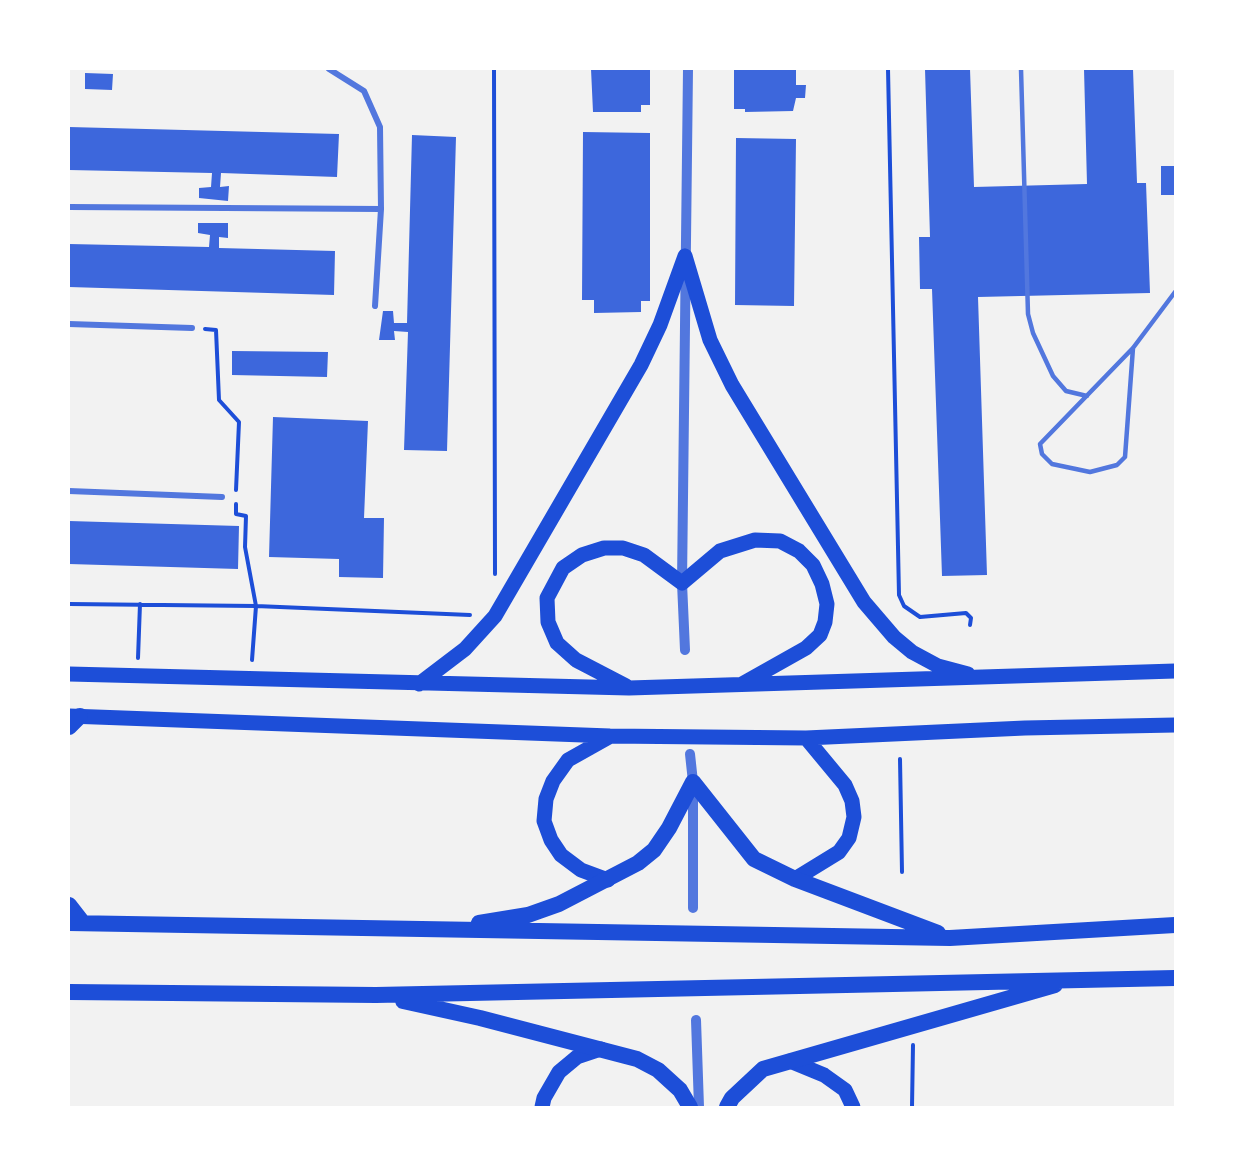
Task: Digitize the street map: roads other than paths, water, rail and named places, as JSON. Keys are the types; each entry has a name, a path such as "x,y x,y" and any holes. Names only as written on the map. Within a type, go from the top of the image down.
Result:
{"highway":[{"path":"442,930 528,915 559,904 608,880 654,850 693,782 754,860 795,879 950,938"},
{"path":"69,905 76,923 442,930 950,938 1175,925"},
{"path":"69,992 376,995 1175,978"},
{"path":"727,1107 732,1098 763,1069 1076,979"},
{"path":"69,1006 87,993"},
{"path":"376,995 480,1018 637,1059 658,1070 680,1090 690,1107"}],"main road":[{"path":"419,684 465,649 495,616 641,365 660,325 685,256"},
{"path":"685,256 711,340 732,385 864,602 894,637 912,652 939,666 983,678"},
{"path":"629,688 576,660 557,643 548,622 548,598 563,568 582,555 604,548 623,548 644,555 682,583 720,551 755,540 780,541 799,551 813,565 822,584 827,604 825,622 819,634 806,648 738,685"},
{"path":"69,674 629,688 1175,672"},
{"path":"73,720 610,736 806,738 1025,728 1175,725"},
{"path":"608,880 581,870 561,855 550,840 544,821 546,799 553,781 568,760 610,736"},
{"path":"795,879 839,852 849,838 854,817 852,801 845,785 806,738"},
{"path":"542,1107 544,1098 559,1072 577,1057 601,1049"},
{"path":"790,1061 824,1075 845,1090 853,1107"}],"street":[{"path":"329,69 364,91 380,127 381,209 375,306"},
{"path":"685,650 682,583 688,69"},
{"path":"69,207 381,209"},
{"path":"69,324 192,328"},
{"path":"69,491 222,497"},
{"path":"690,754 693,782 693,908"},
{"path":"696,1020 699,1107"}],"lane":[{"path":"1021,69 1028,314 1033,333 1053,376 1066,391 1087,396"},
{"path":"1133,348 1125,457 1117,465 1090,472 1052,464 1042,454 1040,444 1133,348 1175,292"}]}
